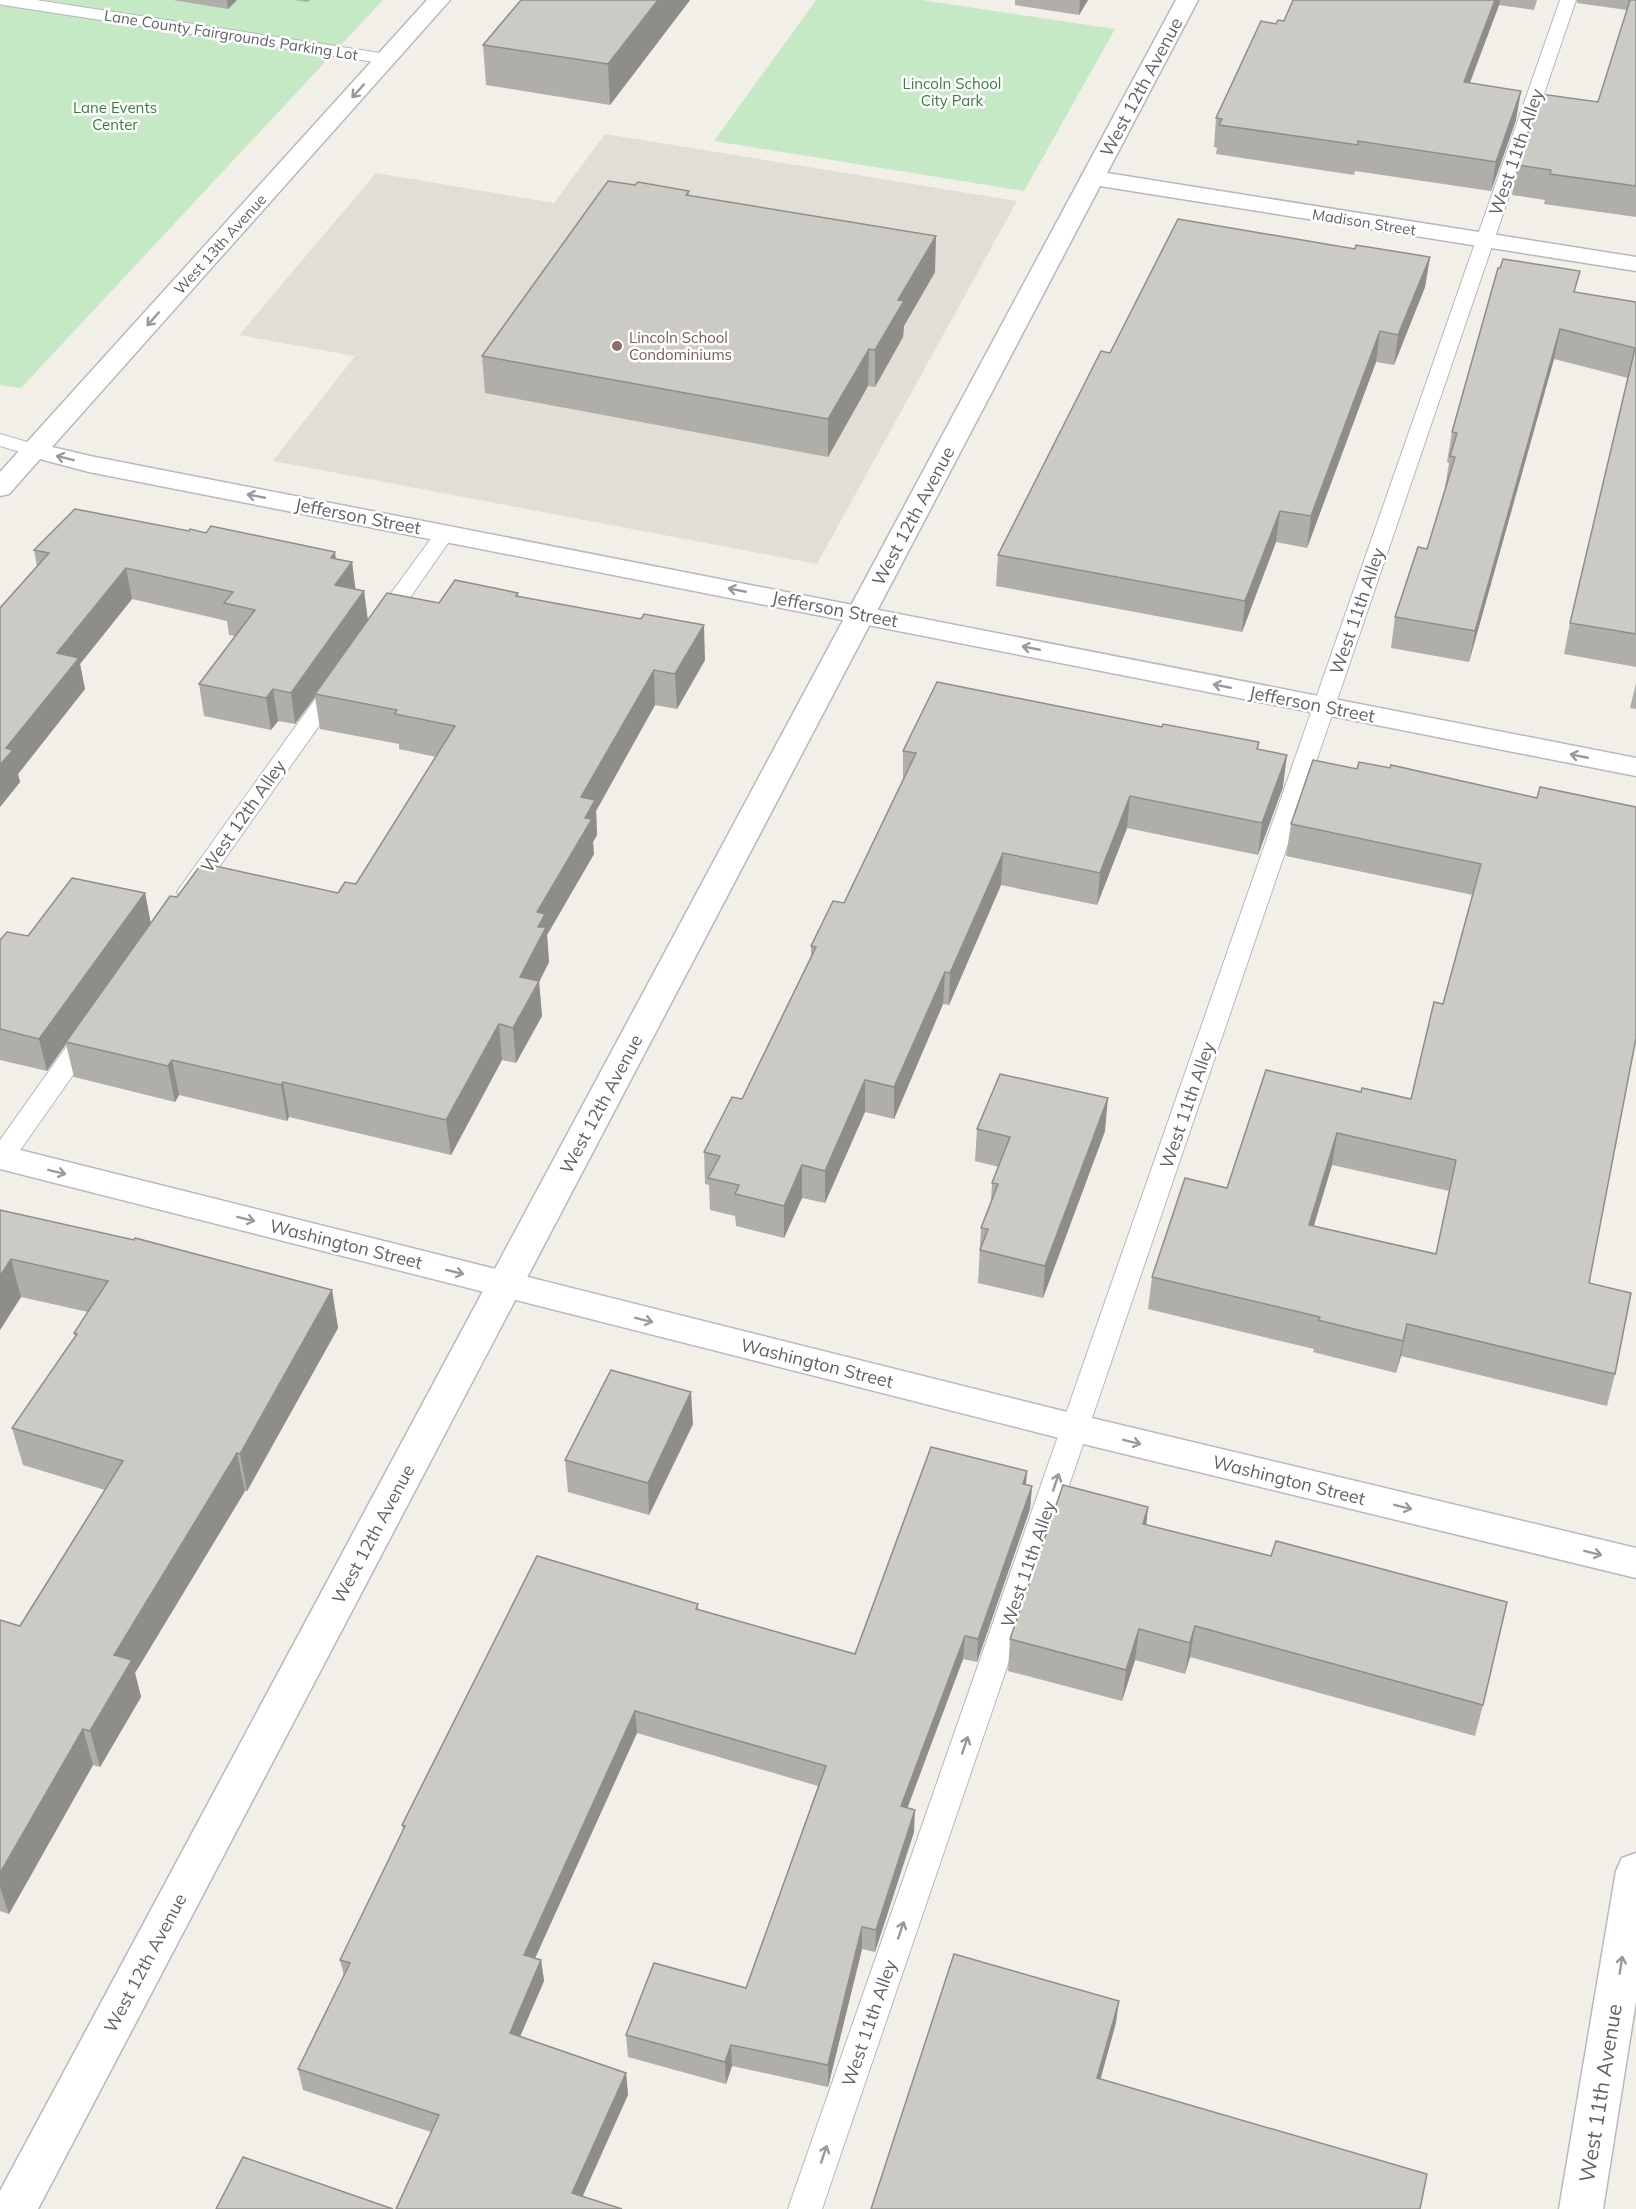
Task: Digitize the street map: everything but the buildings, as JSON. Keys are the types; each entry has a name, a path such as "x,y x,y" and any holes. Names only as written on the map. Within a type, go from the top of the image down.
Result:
{"main road":[{"name":"West 13th Avenue","path":"0,488 439,0"},
{"name":"West 12th Avenue","path":"14,2209 1187,0"},
{"name":"Madison Street","path":"1092,178 1636,264"},
{"name":"Jefferson Street","path":"34,450 88,464 1636,767"},
{"name":"Washington Street","path":"0,1158 1075,1428 1636,1563"},
{"name":"West 11th Avenue","path":"1581,2209 1636,1871"}],"lane":[{"name":"Lane County Fairgrounds Parking Lot","path":"3,0 387,59"},
{"name":"West 11th Alley","path":"805,2209 1568,0"},
{"path":"0,440 34,450"},
{"path":"369,639 445,533"},
{"name":"West 12th Alley","path":"174,914 349,668"},
{"path":"0,1158 105,1011"}],"shaded area":[{"name":"Lincoln School Condominiums","path":"605,134 1017,201 817,564 273,461 355,356 239,335 376,173 554,203"}],"green space":[{"name":"Lane Events Center","path":"0,0 383,0 21,388 0,385"},
{"name":"Lincoln School City Park","path":"816,0 921,0 1115,29 1024,191 714,141"}],"place":[{"name":"Lincoln School Condominiums","path":"617,346"}]}
